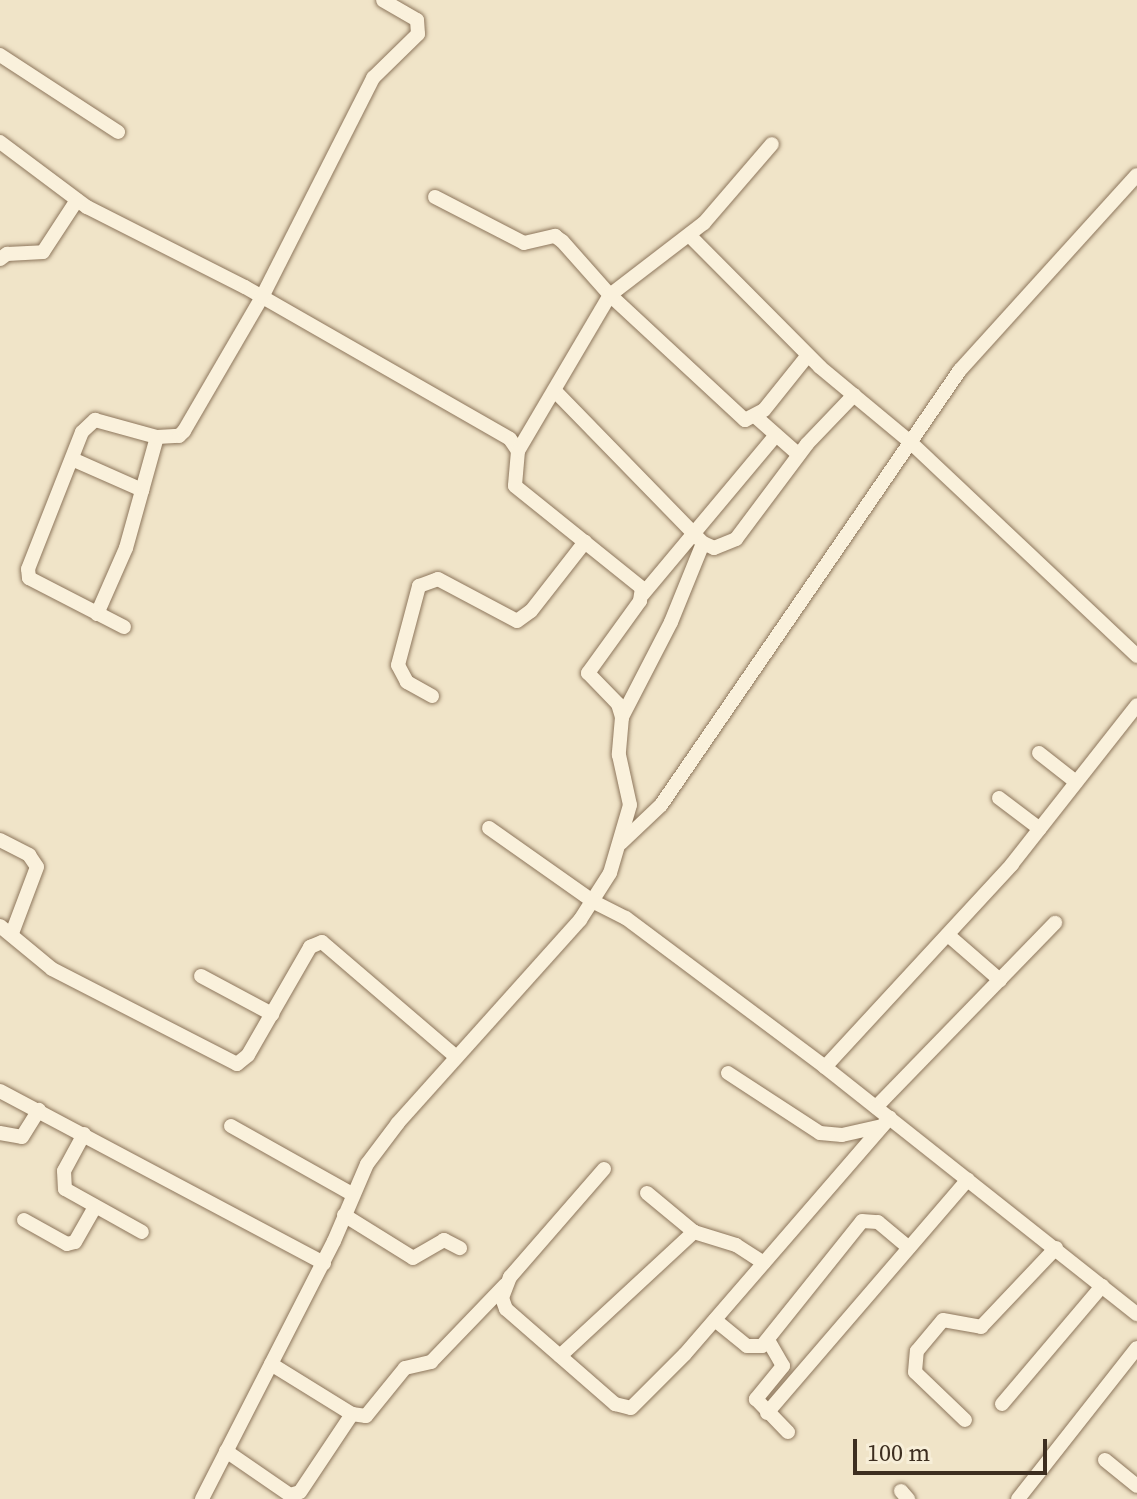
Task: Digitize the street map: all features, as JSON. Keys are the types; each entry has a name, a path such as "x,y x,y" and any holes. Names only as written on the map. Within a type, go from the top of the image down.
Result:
{"street":[{"path":"124,627 29,578 28,569 72,459 89,422 157,437 184,431 262,297 373,78 418,34 417,20 383,0"},
{"path":"0,55 118,132"},
{"path":"0,142 77,200 262,297 510,439 518,451"},
{"path":"643,594 639,583 515,486 518,451 610,295 690,236 772,144"},
{"path":"621,844 661,805 908,440 973,354 1137,175"},
{"path":"435,197 524,243 555,236 610,295 658,335 736,416 756,417 799,455"},
{"path":"0,259 7,254 43,252 77,200"},
{"path":"690,236 808,355 908,440 1137,656"},
{"path":"756,417 808,355"},
{"path":"555,391 697,538 726,547 736,539 799,455 854,395"},
{"path":"202,1499 324,1263 352,1194 380,1145 594,902 621,844 630,795 619,755 622,717 618,704 588,673 643,594 697,538 776,435"},
{"path":"97,614 126,548 157,437"},
{"path":"72,459 142,490"},
{"path":"622,717 671,622 697,538"},
{"path":"432,696 407,682 398,665 419,586 438,579 517,621 531,611 585,542"},
{"path":"825,1067 948,935 1040,829 1137,705"},
{"path":"1039,753 1076,782"},
{"path":"999,798 1040,829"},
{"path":"489,828 594,902 626,918 825,1067 876,1107 886,1122 968,1179 1137,1314"},
{"path":"0,840 29,855 37,867 6,930 52,969 229,1064 243,1061 310,947 322,942 456,1057"},
{"path":"876,1107 1055,923"},
{"path":"948,935 1000,980"},
{"path":"201,976 272,1014"},
{"path":"728,1073 820,1133 842,1135 886,1122"},
{"path":"0,1091 324,1263"},
{"path":"0,1133 22,1137 39,1110"},
{"path":"505,1285 506,1309 615,1404 631,1408 715,1320 886,1122"},
{"path":"231,1126 352,1194"},
{"path":"84,1134 62,1183 95,1207 142,1232"},
{"path":"271,1364 352,1414 366,1416 376,1409 405,1368 431,1362 505,1285 604,1169"},
{"path":"767,1413 968,1179"},
{"path":"647,1193 694,1232 736,1245 764,1263"},
{"path":"24,1220 67,1244 75,1242 95,1207"},
{"path":"344,1215 413,1258 444,1240 460,1248"},
{"path":"715,1320 747,1346 768,1340 862,1221 878,1222 909,1248"},
{"path":"560,1356 694,1232"},
{"path":"965,1420 915,1372 917,1351 943,1320 981,1327 1056,1248"},
{"path":"1002,1404 1102,1286"},
{"path":"768,1340 783,1366 756,1399 788,1432"},
{"path":"1018,1499 1137,1348"},
{"path":"226,1451 290,1495 300,1492 352,1414"},
{"path":"1105,1460 1137,1486"}]}
